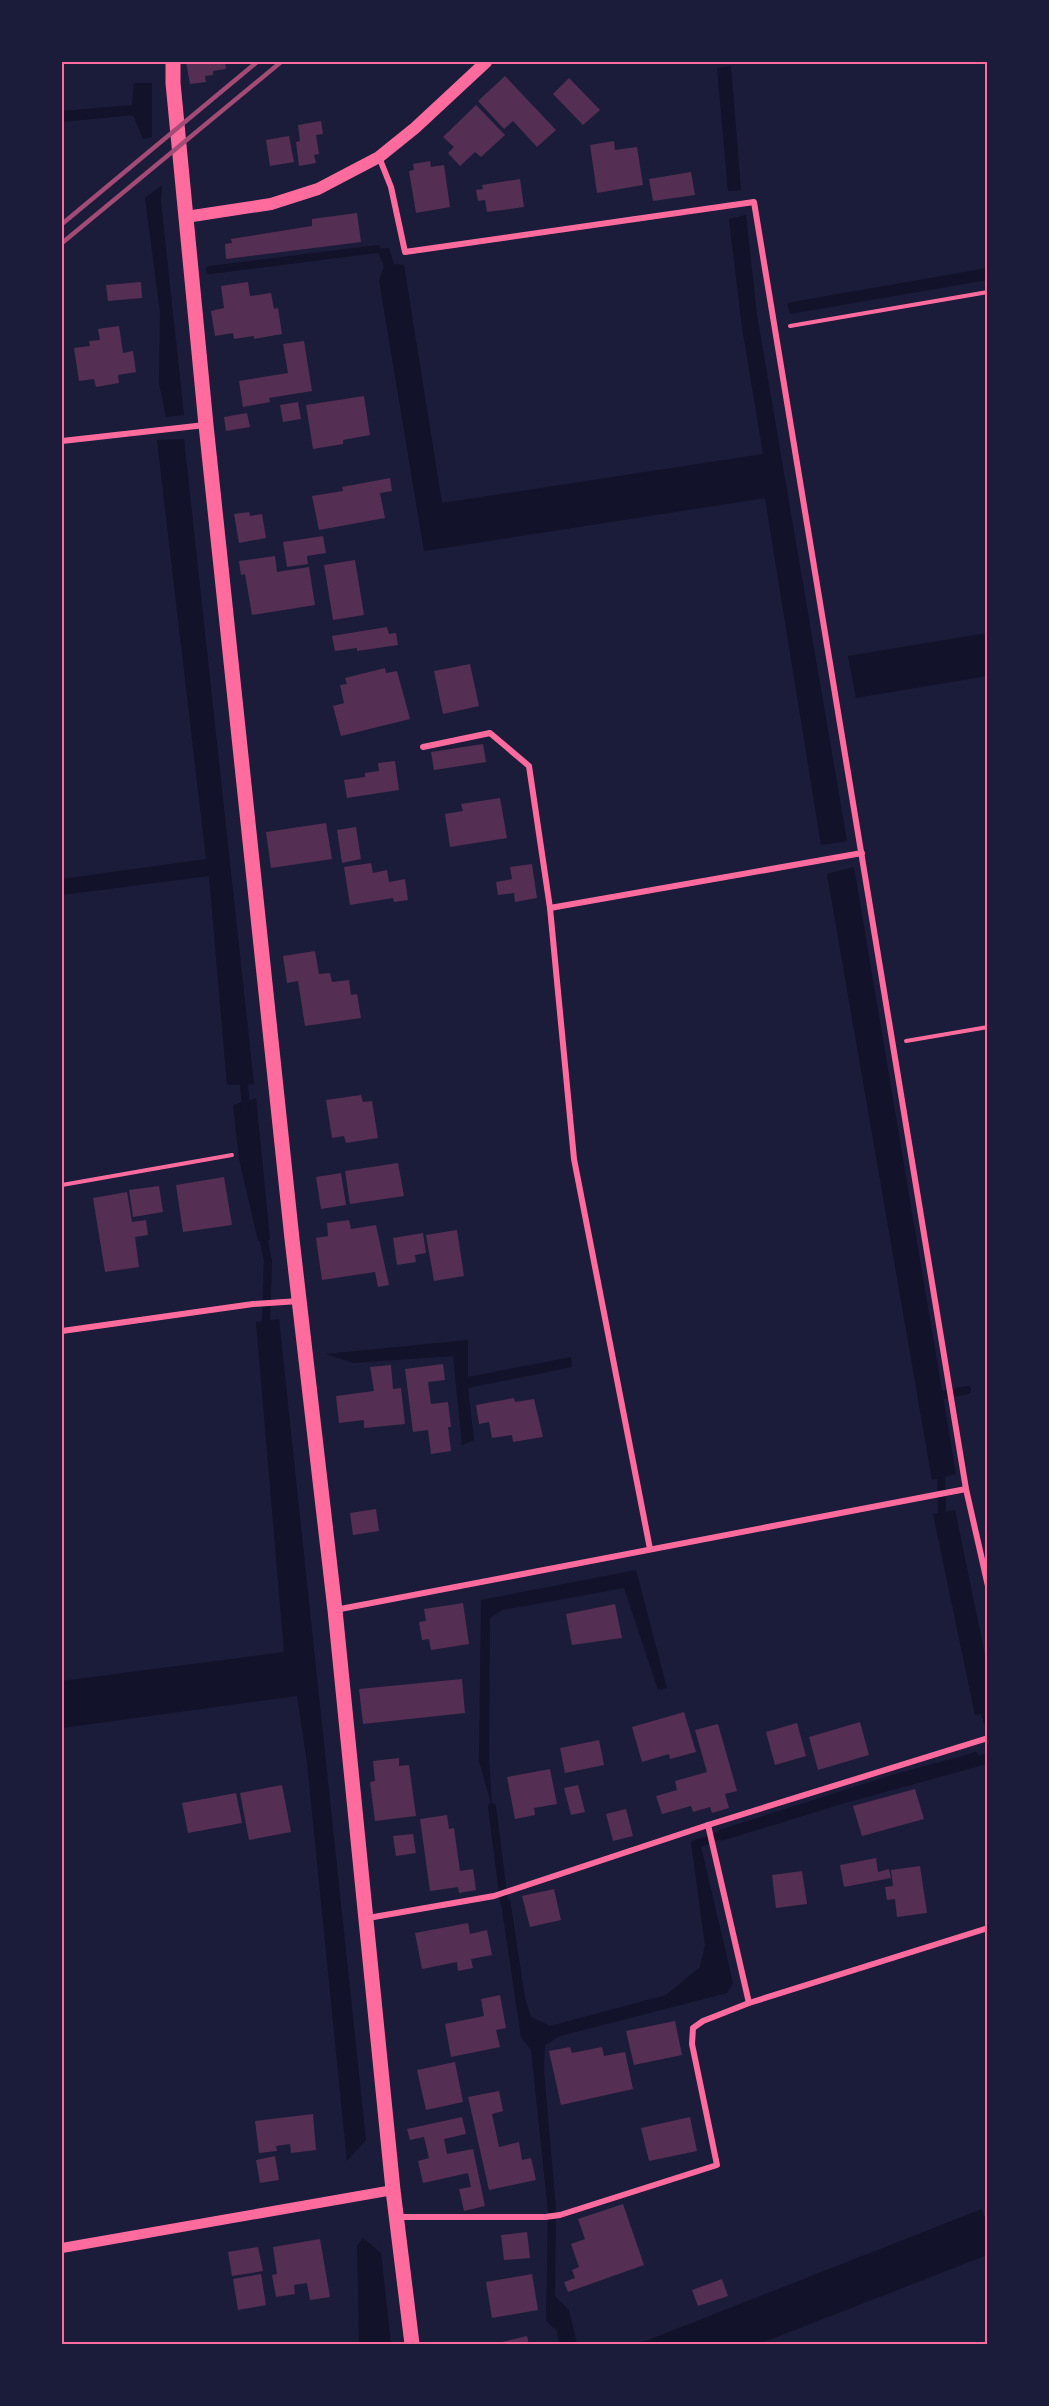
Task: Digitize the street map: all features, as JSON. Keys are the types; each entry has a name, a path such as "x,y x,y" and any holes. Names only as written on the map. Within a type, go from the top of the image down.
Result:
{"main road":[{"path":"173,62 173,83 292,1302 335,1610 393,2190 412,2344"},
{"path":"186,217 280,201 318,189 379,157 415,128 486,62"}],"street":[{"path":"379,157 391,187 405,252 754,202 966,1489 987,1586"},
{"path":"62,441 206,425"},
{"path":"423,747 490,733 529,766 550,908 574,1159 650,1549"},
{"path":"550,908 862,853"},
{"path":"62,1331 253,1304 292,1302"},
{"path":"335,1610 966,1489"},
{"path":"367,1918 494,1896 708,1825 987,1738"},
{"path":"708,1825 749,2003"},
{"path":"397,2217 545,2217 560,2215 717,2165 692,2044 693,2028 703,2021 749,2003 987,1928"},
{"path":"62,2248 393,2190"}],"path":[{"path":"774,328 987,292"},
{"path":"893,1043 987,1027"},
{"path":"62,1185 232,1155"}],"shaded area":[{"path":"731,66 741,190 728,191 717,68"},
{"path":"134,83 152,83 152,137 143,139 133,115 62,122 62,111 132,105"},
{"path":"162,185 161,202 184,415 166,417 159,383 160,312 145,198"},
{"path":"746,215 757,315 847,841 821,845 765,498 424,551 379,280 384,267 377,249 389,248 394,264 404,265 442,503 763,454 742,327 729,219"},
{"path":"987,268 987,280 790,314 787,303"},
{"path":"184,439 254,1084 227,1085 209,876 62,895 62,879 206,859 157,440"},
{"path":"987,633 987,676 856,698 848,656"},
{"path":"854,867 956,1474 932,1480 827,874"},
{"path":"256,1098 270,1240 258,1241 239,1159 233,1105"},
{"path":"279,1319 366,2140 362,2145 376,2249 381,2253 391,2344 359,2344 357,2246 363,2238 351,2157 347,2161 307,1762 297,1696 62,1728 62,1681 284,1652 256,1322"},
{"path":"468,1340 468,1377 571,1357 572,1367 468,1388 474,1440 462,1445 453,1356 353,1363 326,1354"},
{"path":"955,1510 987,1665 987,1713 975,1715 933,1514"},
{"path":"636,1570 667,1688 658,1690 624,1588 502,1610 490,1618 489,1757 492,1807 479,1761 481,1600"},
{"path":"976,1752 987,1764 845,1803 721,1841 719,1830 892,1775"},
{"path":"699,1838 733,1983 727,1993 560,2036 545,2045 544,2071 556,2209 555,2296 569,2310 577,2344 559,2344 557,2331 546,2321 548,2211 531,2050 521,2037 501,1903 510,1899 525,1998 531,2017 550,2026 666,1995 700,1967 705,1945 691,1842"},
{"path":"982,2209 987,2223 987,2255 759,2344 638,2344"}],"pier":[{"path":"366,2140 381,2253 360,2235 349,2164 345,2163"}],"building":[{"path":"186,62 225,62 226,69 213,71 213,75 205,76 206,82 190,84"},
{"path":"505,76 556,130 537,147 513,121 504,129 478,101"},
{"path":"569,78 600,110 583,125 553,94"},
{"path":"476,105 505,135 481,157 475,152 460,166 448,153 454,147 443,137"},
{"path":"321,121 323,134 316,135 319,154 314,155 316,163 299,166 296,142 300,141 298,125"},
{"path":"289,136 294,162 270,166 266,140"},
{"path":"614,141 615,150 637,147 643,185 597,193 590,145"},
{"path":"430,161 431,167 444,165 450,207 416,213 409,171 414,170 413,164"},
{"path":"691,172 695,195 653,201 649,179"},
{"path":"520,179 524,207 487,212 485,200 478,201 476,190 483,189 482,185"},
{"path":"357,213 361,242 226,259 225,244 232,243 231,239 312,226 312,219"},
{"path":"141,282 142,298 108,301 106,285"},
{"path":"248,282 250,296 271,293 274,309 278,308 282,334 254,339 254,336 234,339 233,333 215,336 211,311 224,308 221,286"},
{"path":"119,326 123,353 133,351 136,372 118,375 119,383 96,387 94,379 79,381 74,348 90,346 89,341 100,340 98,329"},
{"path":"304,341 312,391 269,398 270,402 243,407 239,381 288,373 283,344"},
{"path":"364,396 370,435 343,440 343,444 313,449 306,405"},
{"path":"298,402 301,419 283,422 280,405"},
{"path":"247,413 250,427 226,431 224,417"},
{"path":"390,478 392,491 380,493 385,518 319,530 312,496 343,491 342,487"},
{"path":"249,512 250,516 262,514 266,538 239,543 234,514"},
{"path":"323,536 326,553 307,556 308,564 287,567 283,542"},
{"path":"275,556 277,572 309,567 315,605 252,615 245,574 241,575 239,561"},
{"path":"355,560 364,615 333,620 324,565"},
{"path":"387,627 389,634 396,633 398,645 357,651 357,648 335,651 332,636"},
{"path":"470,664 479,706 443,714 434,671"},
{"path":"385,668 386,673 397,671 410,719 341,736 333,706 344,703 340,685 347,684 345,678"},
{"path":"483,744 486,762 434,770 431,752"},
{"path":"395,761 399,790 347,798 344,780 365,777 365,773 379,771 378,763"},
{"path":"500,798 507,838 450,847 445,814 463,811 461,804"},
{"path":"326,823 332,859 271,868 266,832"},
{"path":"356,827 361,859 342,863 337,830"},
{"path":"371,863 373,873 387,870 389,882 405,879 408,900 394,902 393,898 350,905 344,867"},
{"path":"532,864 537,898 515,902 514,893 498,895 496,882 512,879 510,867"},
{"path":"315,951 319,974 330,973 332,982 349,980 351,995 357,994 361,1018 305,1026 298,981 287,983 283,956"},
{"path":"361,1095 363,1102 372,1101 378,1138 346,1143 344,1136 332,1138 326,1100"},
{"path":"398,1163 404,1196 350,1204 345,1171"},
{"path":"341,1173 346,1205 321,1209 316,1177"},
{"path":"224,1177 232,1225 183,1232 176,1185"},
{"path":"159,1186 163,1212 133,1217 129,1190"},
{"path":"127,1192 132,1222 146,1220 148,1235 135,1237 139,1267 105,1272 93,1198"},
{"path":"349,1220 351,1229 376,1225 389,1285 378,1287 375,1272 322,1280 316,1238 328,1236 327,1223"},
{"path":"457,1230 464,1276 434,1281 426,1235"},
{"path":"423,1233 426,1253 415,1255 416,1262 397,1265 393,1238"},
{"path":"443,1364 445,1380 428,1382 431,1404 448,1402 451,1451 431,1454 428,1430 413,1432 405,1369"},
{"path":"391,1365 393,1389 401,1388 405,1424 364,1428 364,1420 339,1423 336,1396 374,1391 370,1367"},
{"path":"514,1398 515,1402 534,1399 543,1437 513,1442 512,1435 492,1438 489,1422 479,1424 476,1405"},
{"path":"376,1509 379,1531 353,1535 350,1513"},
{"path":"463,1603 469,1644 431,1650 429,1639 422,1640 419,1622 426,1621 424,1609"},
{"path":"615,1604 622,1638 572,1645 566,1614"},
{"path":"462,1679 465,1713 363,1724 359,1689"},
{"path":"684,1712 696,1752 670,1759 669,1754 642,1762 632,1727"},
{"path":"860,1722 869,1755 818,1770 809,1737"},
{"path":"797,1723 806,1756 775,1765 766,1732"},
{"path":"718,1724 737,1791 725,1794 729,1808 712,1813 710,1807 693,1812 691,1806 662,1814 656,1796 677,1790 675,1781 707,1772 695,1730"},
{"path":"599,1740 604,1765 565,1773 560,1748"},
{"path":"399,1758 399,1766 409,1765 416,1816 375,1821 370,1782 375,1781 373,1761"},
{"path":"550,1769 557,1804 534,1808 535,1815 515,1819 507,1777"},
{"path":"282,1785 291,1832 249,1840 240,1793"},
{"path":"578,1785 585,1812 571,1815 564,1788"},
{"path":"915,1789 924,1819 862,1836 853,1806"},
{"path":"236,1793 242,1823 188,1833 182,1803"},
{"path":"626,1809 633,1836 613,1841 606,1814"},
{"path":"447,1815 449,1829 454,1828 460,1871 473,1869 476,1890 459,1893 458,1887 430,1891 420,1819"},
{"path":"413,1834 416,1853 396,1856 393,1836"},
{"path":"876,1858 878,1872 889,1869 891,1878 844,1887 840,1865"},
{"path":"920,1866 927,1913 897,1917 895,1899 887,1900 885,1887 893,1886 891,1870"},
{"path":"802,1871 807,1904 776,1908 772,1875"},
{"path":"554,1889 561,1920 530,1927 522,1896"},
{"path":"468,1923 470,1934 487,1930 492,1955 471,1959 473,1968 458,1971 457,1962 422,1969 415,1933"},
{"path":"500,1995 506,2028 496,2030 500,2047 451,2057 445,2024 484,2016 481,1999"},
{"path":"675,2021 682,2055 634,2065 626,2031"},
{"path":"570,2047 572,2053 602,2047 604,2056 625,2052 633,2089 561,2105 549,2051"},
{"path":"455,2062 463,2102 426,2110 417,2070"},
{"path":"499,2091 503,2111 492,2114 499,2147 519,2142 522,2160 531,2158 536,2180 489,2190 468,2097"},
{"path":"313,2114 316,2150 291,2153 290,2144 276,2146 277,2151 259,2153 255,2121"},
{"path":"462,2117 466,2134 444,2139 447,2154 473,2149 485,2206 464,2211 459,2189 471,2187 468,2173 423,2183 418,2161 429,2158 424,2137 410,2140 407,2129"},
{"path":"690,2117 697,2151 649,2161 641,2128"},
{"path":"275,2156 279,2180 260,2183 256,2160"},
{"path":"623,2204 644,2265 568,2292 564,2282 575,2278 572,2270 579,2267 571,2244 585,2239 578,2219"},
{"path":"527,2232 530,2258 504,2260 501,2235"},
{"path":"320,2239 330,2297 310,2300 307,2283 294,2285 295,2294 276,2297 272,2275 277,2274 273,2247"},
{"path":"258,2247 263,2271 232,2276 228,2252"},
{"path":"261,2274 266,2305 238,2310 233,2279"},
{"path":"532,2274 538,2310 492,2318 486,2282"},
{"path":"722,2279 728,2296 698,2306 692,2290"},
{"path":"527,2336 529,2344 502,2344 502,2342"}],"waterway":[{"path":"210,270 377,249"},
{"path":"244,1084 246,1109"},
{"path":"262,1231 268,1261 266,1321"},
{"path":"943,1395 967,1390"},
{"path":"941,1477 942,1512"},
{"path":"985,1713 988,1723"},
{"path":"983,1759 988,1756"},
{"path":"492,1807 504,1901"},
{"path":"700,1843 720,1835"}],"railway":[{"path":"62,224 257,62"},
{"path":"62,243 281,62"}]}
